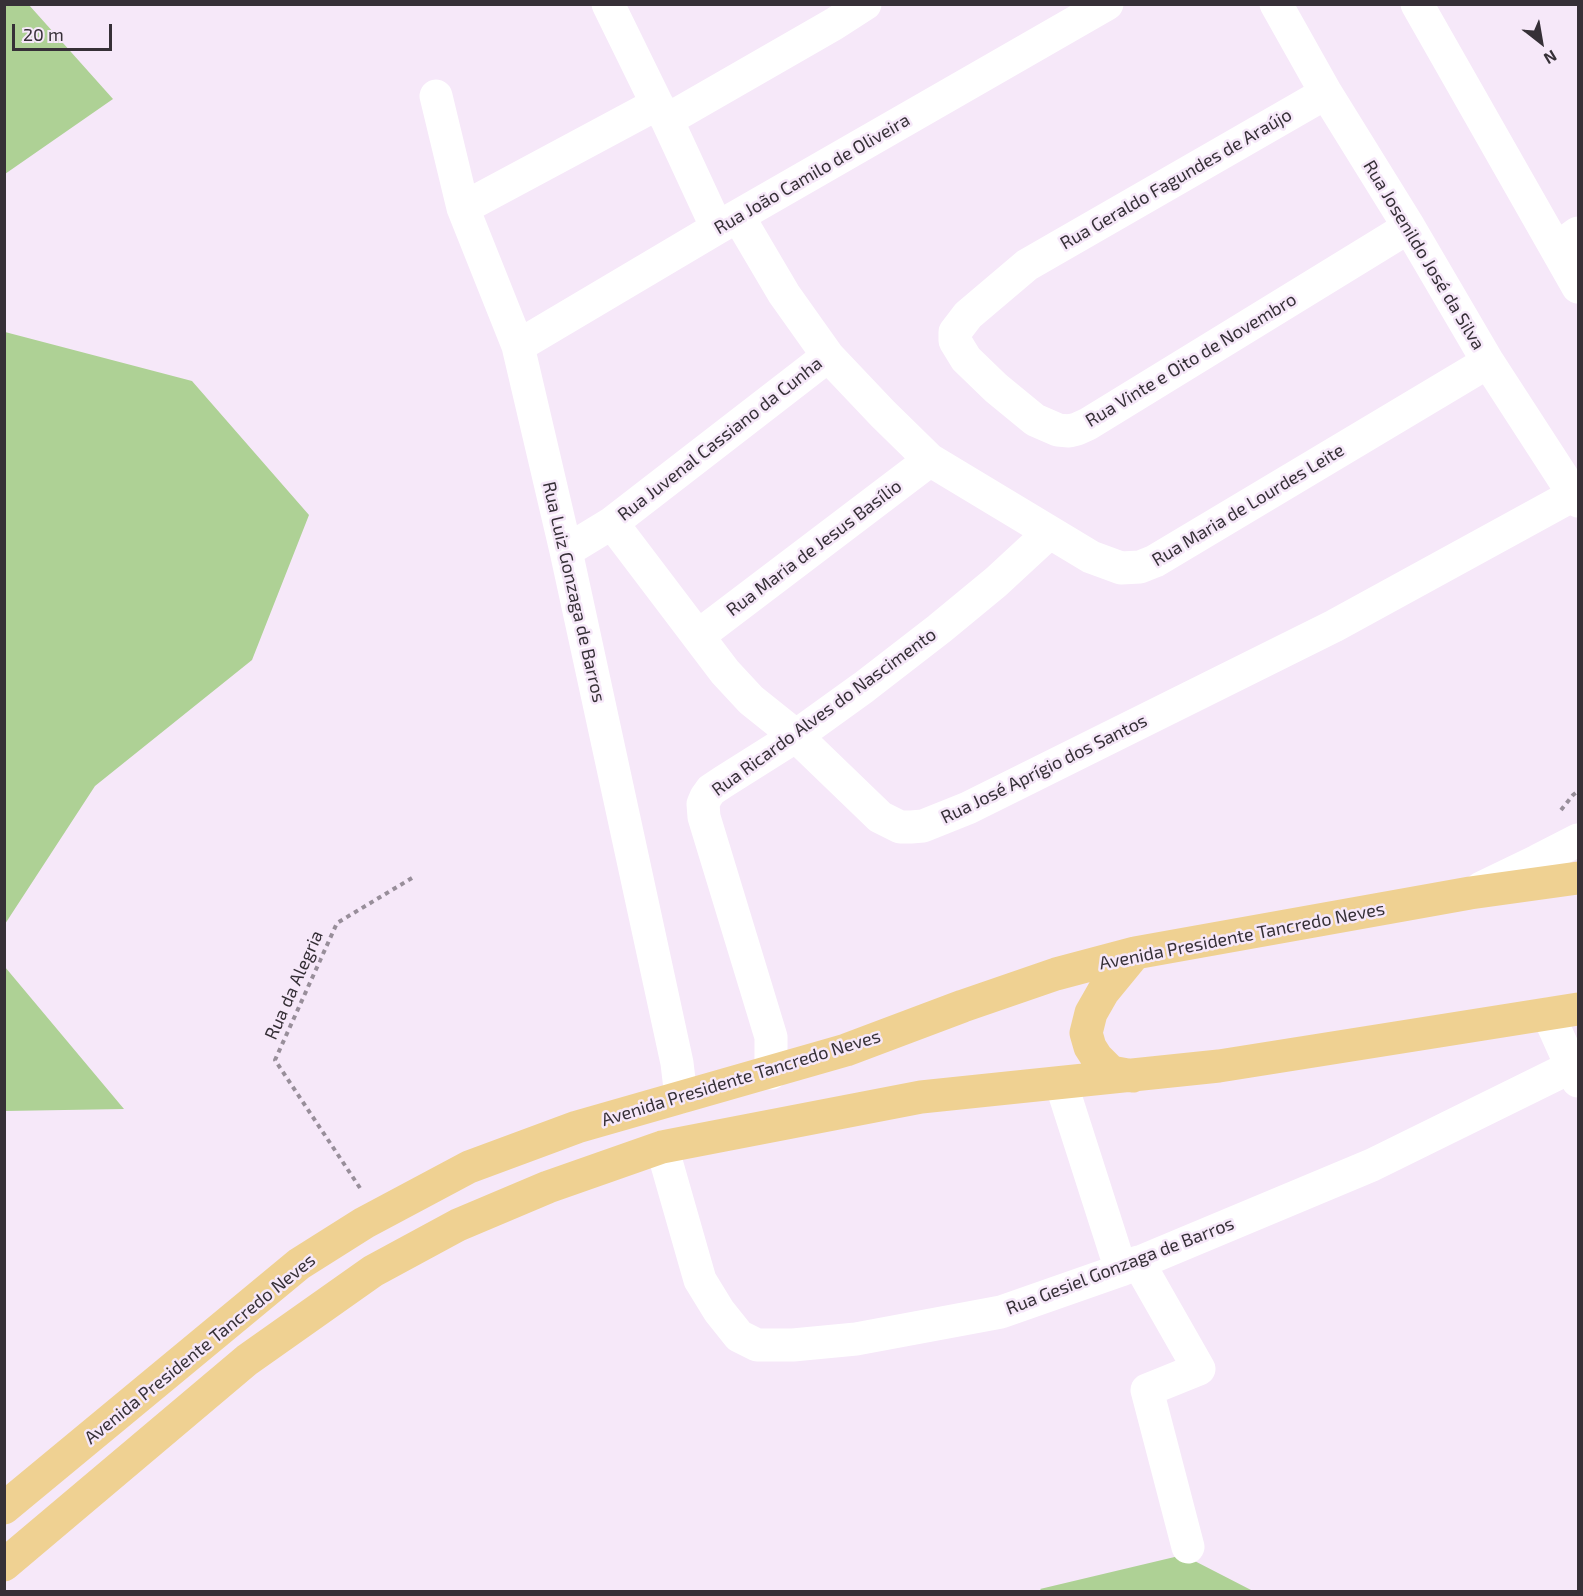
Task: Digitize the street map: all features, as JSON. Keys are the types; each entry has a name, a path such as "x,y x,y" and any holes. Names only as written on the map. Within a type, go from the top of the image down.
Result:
{"main road":[{"name":"Avenida Presidente Tancredo Neves","path":"4,1508 291,1271 364,1223 469,1167 577,1127 846,1050 1056,974 1135,953 1470,893 1578,878"},
{"path":"1133,1076 1111,1072 1097,1058 1090,1047 1086,1033 1091,1013 1103,992 1135,953"},
{"path":"4,1565 247,1360 373,1271 468,1221 548,1187 662,1147 921,1097 1219,1066 1563,1012"}],"street":[{"name":"Rua Maria de Lourdes Leite","path":"608,4 662,112 727,222 784,294 828,356 930,460 1091,557 1121,568 1140,567 1155,561 1488,362"},
{"path":"463,208 662,112 834,24 865,4"},
{"name":"Rua João Camilo de Oliveira","path":"518,346 727,222 1107,4"},
{"name":"Rua Josenildo José da Silva","path":"1276,4 1326,93 1409,227 1488,362 1577,497"},
{"path":"1417,4 1568,241 1578,287"},
{"name":"Rua Geraldo Fagundes de Araújo","path":"1027,265 1326,93"},
{"name":"Rua Luiz Gonzaga de Barros","path":"436,96 463,208 518,346 566,551 675,1051 681,1097"},
{"name":"Rua Vinte e Oito de Novembro","path":"1027,265 968,315 955,332 955,341 966,359 1028,414 1049,427 1069,431 1088,424 1409,227"},
{"name":"Rua Juvenal Cassiano da Cunha","path":"612,523 828,356"},
{"name":"Rua Maria de Jesus Basílio","path":"698,636 930,460"},
{"name":"Rua José Aprígio dos Santos","path":"612,523 725,672 751,700 796,735 880,817 900,827 923,826 968,808 1334,626 1577,497"},
{"path":"566,551 612,523"},
{"name":"Rua Ricardo Alves do Nascimento","path":"771,1072 771,1037 704,816 703,804 711,790 796,735 864,687 939,629 996,582 1049,533"},
{"path":"1470,893 1578,840"},
{"path":"1563,1012 1575,1074"},
{"name":"Rua Gesiel Gonzaga de Barros","path":"662,1147 700,1280 719,1311 739,1336 757,1345 793,1345 856,1339 1001,1312 1130,1266 1372,1165 1575,1074"},
{"path":"1061,1083 1130,1266 1199,1369 1147,1390 1188,1547"}],"path":[{"name":"Rua da Alegria","path":"362,1191 275,1060 337,923 412,878"}],"green space":[{"path":"5,4 29,5 113,99 5,174"},
{"path":"5,332 192,381 309,515 252,660 95,786 5,924"},
{"path":"5,967 124,1109 5,1111"},
{"path":"1183,1555 1253,1591 1043,1592 1040,1589"}]}
